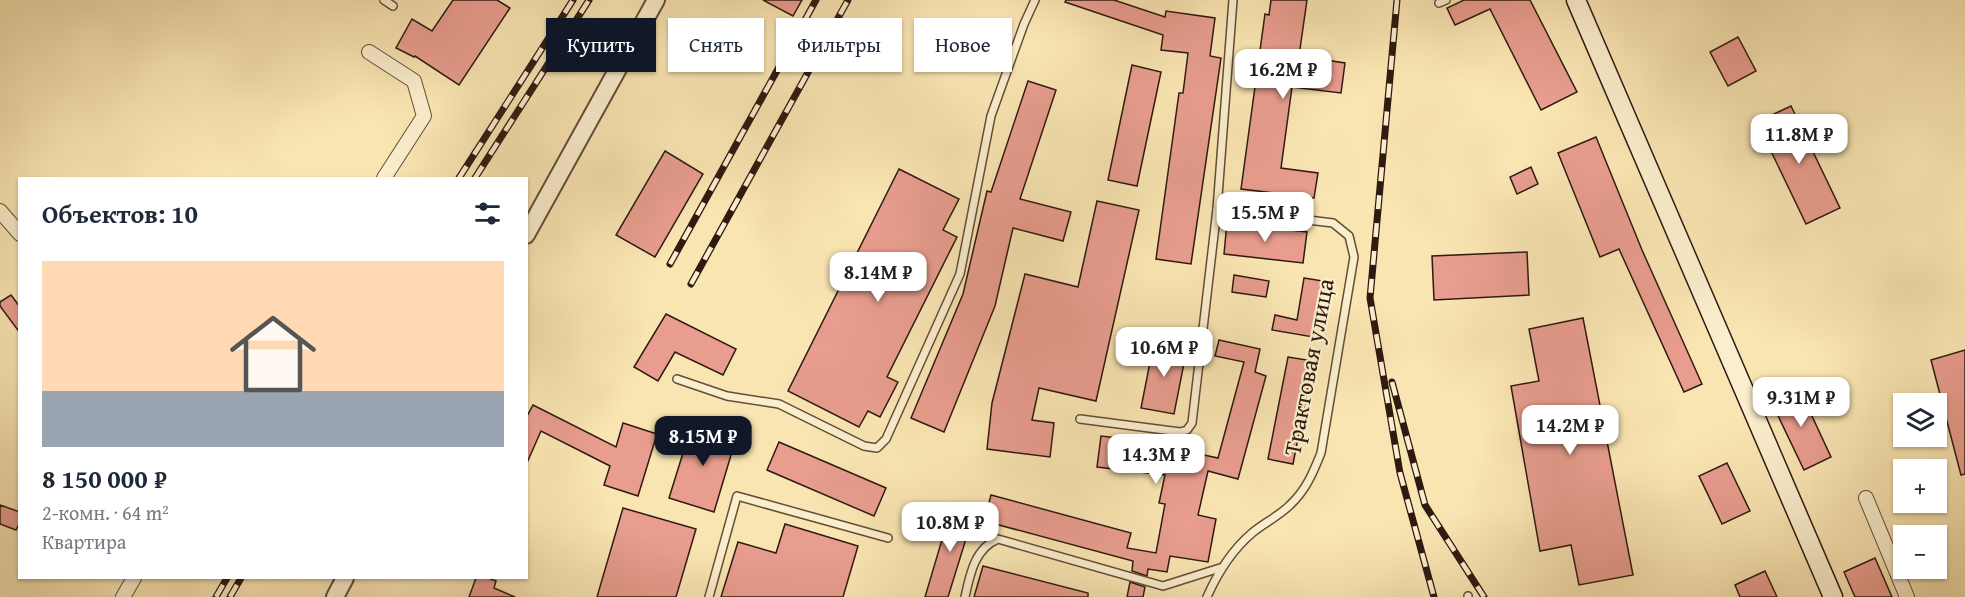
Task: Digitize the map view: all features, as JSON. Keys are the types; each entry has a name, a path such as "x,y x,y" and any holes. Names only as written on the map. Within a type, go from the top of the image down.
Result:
{"main road":[{"path":"1576,0 1833,597"}],"street":[{"path":"528,231 656,0"},
{"path":"369,52 414,81 424,116 385,177"},
{"path":"0,211 18,232"},
{"path":"1866,498 1907,597"},
{"path":"123,597 133,579"},
{"path":"335,597 344,579"}],"lane":[{"path":"384,0 393,6"},
{"path":"677,379 727,396 779,404 864,446 877,448 886,439 960,274 991,116 1035,0"},
{"path":"1080,419 1180,432 1187,430 1192,423 1217,209 1233,0"},
{"name":"Трактовая улица","path":"1207,597 1220,568 1251,533 1290,505 1310,482 1321,453 1354,257 1349,236 1333,223 1217,209"},
{"path":"709,597 737,496 888,538"},
{"path":"965,597 979,553 987,543 998,539 1162,586 1220,568"}],"building":[{"path":"453,0 497,0 510,8 459,85 415,56 396,48 412,19 432,31"},
{"path":"763,0 802,0 793,16"},
{"path":"1066,0 1114,0 1165,17 1166,11 1215,18 1210,56 1221,58 1191,264 1156,259 1179,93 1183,93 1188,53 1161,50 1163,35 1065,2"},
{"path":"1271,0 1307,0 1299,56 1345,63 1341,93 1292,87 1281,168 1318,173 1314,198 1241,189 1265,14 1269,15"},
{"path":"1464,0 1530,0 1577,92 1541,110 1490,9 1455,25 1447,8"},
{"path":"1738,37 1756,71 1728,86 1710,52"},
{"path":"1132,65 1161,72 1137,186 1108,180"},
{"path":"1028,81 1056,90 1020,199 1071,212 1063,241 1013,228 995,306 944,432 911,418 963,294 987,191 991,192"},
{"path":"1791,106 1840,208 1806,224 1757,122"},
{"path":"1596,137 1642,250 1702,384 1684,392 1619,249 1600,257 1558,153"},
{"path":"665,151 703,174 655,257 616,235"},
{"path":"1531,167 1538,184 1517,194 1510,177"},
{"path":"899,169 959,199 943,230 957,237 887,377 898,382 880,417 868,411 859,427 788,391"},
{"path":"1097,201 1139,210 1096,401 1039,388 1032,420 1054,423 1050,457 987,449 992,403 1025,274 1078,287"},
{"path":"1227,222 1307,232 1303,263 1224,254"},
{"path":"1527,252 1529,295 1434,300 1432,256"},
{"path":"1234,275 1269,281 1266,297 1232,292"},
{"path":"1304,278 1323,281 1313,337 1272,330 1275,315 1297,320"},
{"path":"11,295 18,304 18,330 0,306 0,302"},
{"path":"666,314 736,349 723,375 675,352 658,381 634,367"},
{"path":"1583,318 1633,575 1579,585 1571,545 1540,551 1511,386 1539,381 1529,329"},
{"path":"1219,340 1260,349 1255,372 1266,376 1238,479 1208,471 1198,515 1216,519 1208,562 1170,556 1167,572 1148,569 1147,576 1132,571 1133,561 984,521 991,495 1131,533 1127,548 1156,553 1165,504 1159,503 1165,475 1097,467 1101,436 1162,443 1162,446 1218,458 1244,362 1215,356"},
{"path":"1154,342 1187,348 1174,414 1141,408"},
{"path":"1965,350 1965,474 1961,475 1947,421 1947,393 1940,393 1931,360"},
{"path":"1288,357 1313,361 1293,464 1268,459"},
{"path":"1798,386 1831,457 1804,470 1770,399"},
{"path":"533,405 616,447 623,423 657,434 638,496 604,485 610,466 541,431 528,460 528,414"},
{"path":"693,421 737,435 714,512 669,498"},
{"path":"779,442 886,488 874,516 767,470"},
{"path":"1727,463 1750,511 1722,524 1699,476"},
{"path":"0,505 18,511 16,530 0,524"},
{"path":"952,506 974,513 948,597 925,597"},
{"path":"623,508 696,529 676,597 597,597"},
{"path":"785,524 858,546 843,597 721,597 738,542 776,553"},
{"path":"1875,558 1892,597 1855,597 1844,572"},
{"path":"983,566 1088,593 1088,597 974,597"},
{"path":"1765,571 1777,597 1740,597 1735,585"},
{"path":"476,579 491,579 496,581 494,588 515,597 469,597"},
{"path":"1130,582 1145,587 1143,597 1127,597"}],"railway":[{"path":"460,177 573,0"},
{"path":"476,177 589,0"},
{"path":"670,264 816,0"},
{"path":"691,284 848,0"},
{"path":"1397,0 1370,298 1400,473 1434,597"},
{"path":"1392,382 1425,505 1484,597"},
{"path":"216,597 226,579"},
{"path":"230,597 240,579"}]}
